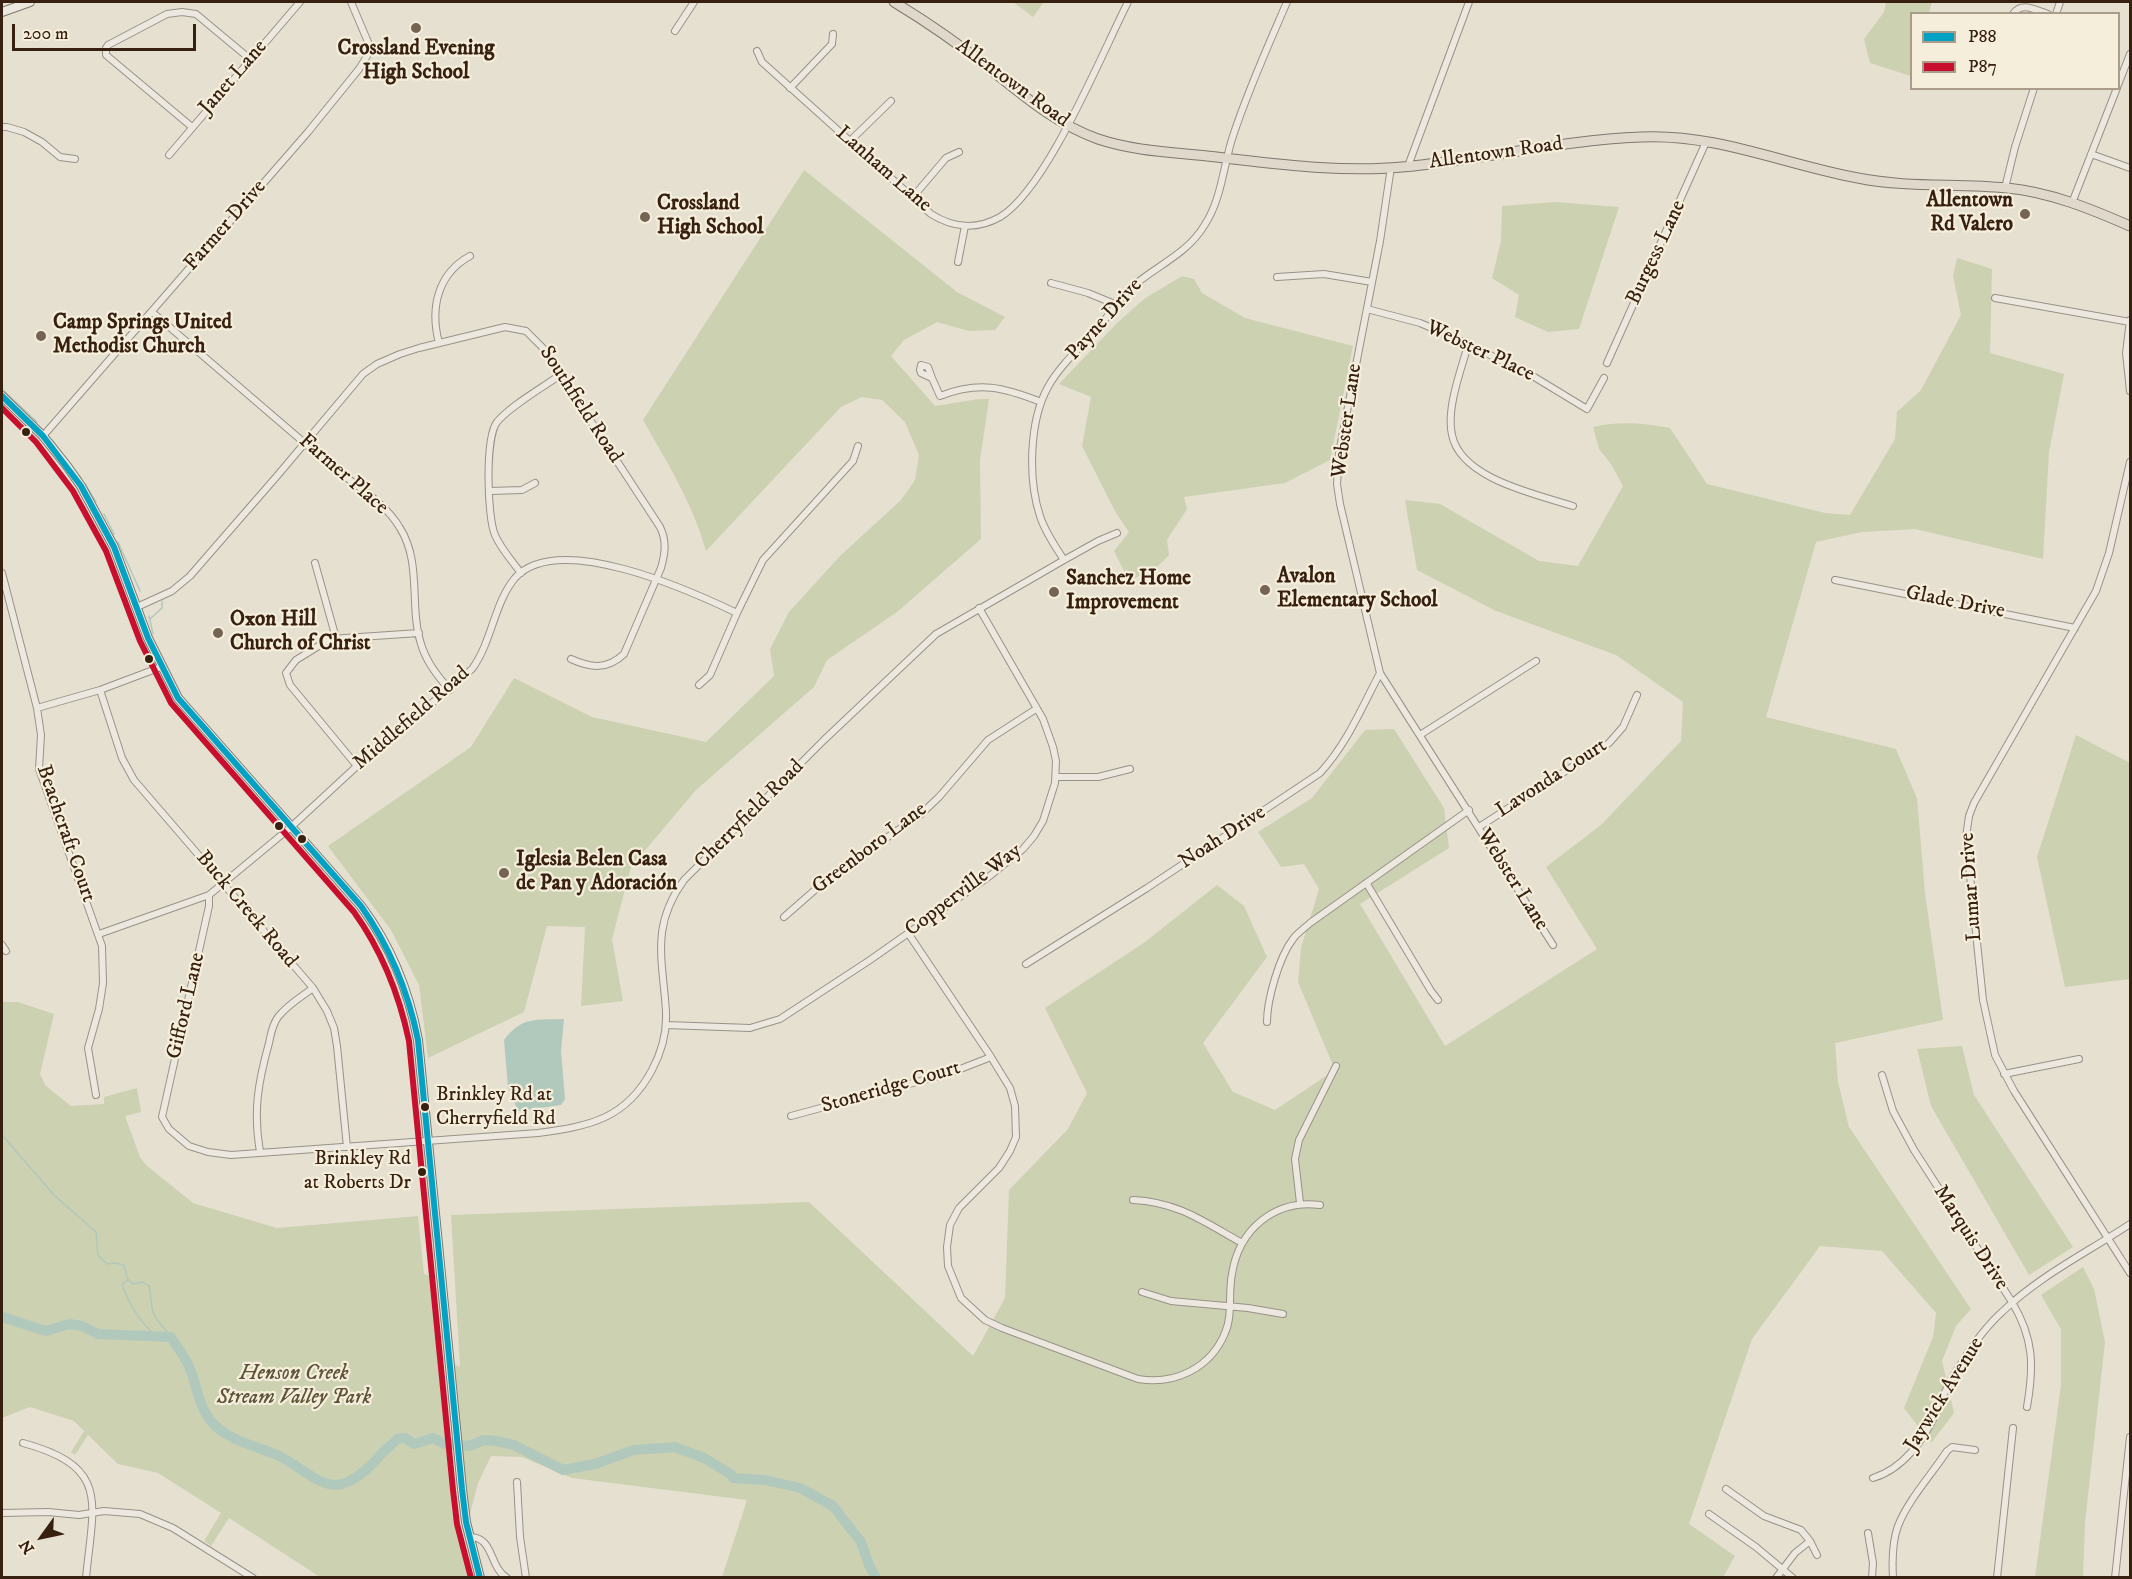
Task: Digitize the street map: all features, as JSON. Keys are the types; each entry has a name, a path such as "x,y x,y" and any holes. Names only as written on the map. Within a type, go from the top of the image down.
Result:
{"main road":[{"path":"2,12 30,2"},
{"name":"Allentown Road","path":"894,2 948,37 1067,126 1098,139 1126,147 1332,168 1391,168 1611,139 1650,136 1706,142 1875,181 1918,186 2005,188 2039,193 2072,203 2130,226"},
{"path":"2,396 43,436 68,466 94,508 114,547 161,666 178,698 366,912 399,971 414,1020 458,1457 470,1537 480,1578"}],"street":[{"name":"Janet Lane","path":"169,155 300,2"},
{"name":"Farmer Drive","path":"43,436 153,312 359,69 367,56 368,42 351,2"},
{"path":"675,31 694,2"},
{"path":"958,262 965,226 986,223 1007,212 1037,177 1067,126 1128,2"},
{"name":"Payne Drive","path":"1064,560 1042,522 1035,497 1033,453 1041,402 1052,380 1129,289 1182,251 1200,233 1216,203 1226,159 1241,114 1287,2"},
{"path":"1408,166 1469,2"},
{"path":"2014,12 2023,6 2042,12"},
{"path":"192,127 106,55 108,45 167,14 190,13 201,18 250,59"},
{"path":"790,88 832,44 833,34"},
{"name":"Lanham Lane","path":"757,51 762,62 912,198 940,220 965,226"},
{"path":"2120,82 2130,54"},
{"path":"2005,188 2033,90"},
{"path":"2072,203 2117,90"},
{"path":"849,142 891,101"},
{"path":"2,128 7,127 24,132 42,142 60,157 75,159"},
{"name":"Burgess Lane","path":"1607,363 1706,142"},
{"path":"912,198 946,158 959,152"},
{"path":"2091,154 2130,168"},
{"name":"Webster Lane","path":"1391,168 1339,453 1337,484 1352,559 1380,672 1553,945"},
{"path":"439,343 434,321 439,292 453,267 470,256"},
{"path":"1277,277 1324,274 1372,282"},
{"path":"1050,283 1088,293 1117,305"},
{"path":"1995,298 2130,321 2126,353 2130,391"},
{"name":"Webster Place","path":"1367,309 1420,323 1531,375 1587,409 1604,378"},
{"name":"Farmer Place","path":"153,312 379,504 400,526 411,553 421,645 432,668 450,690"},
{"name":"Southfield Road","path":"137,607 164,596 180,585 370,369 400,354 439,343 497,329 522,329 538,341 662,530 665,553 657,579 629,645 621,657 610,665 598,666 583,664 572,659"},
{"path":"1468,345 1451,414 1452,435 1460,453 1470,465 1483,473 1524,490 1574,506"},
{"path":"925,355 928,367 925,364 921,365 921,373 932,378 940,396 959,390 991,386 1013,391 1041,402"},
{"path":"560,375 503,416 495,425 490,439 490,518 495,537 521,573 549,562 574,561 623,568 657,579 737,613"},
{"path":"699,685 710,675 763,560 853,461 858,446"},
{"name":"Lumar Drive","path":"2130,462 2103,575 1974,803 1966,831 1983,1000 1993,1049 2004,1074 2130,1273"},
{"path":"490,491 522,490 535,483"},
{"name":"Cherryfield Road","path":"162,1117 175,1135 195,1149 231,1155 428,1142 570,1129 609,1116 633,1099 645,1083 659,1055 666,1025 660,940 670,905 684,880 936,634 1098,541 1117,533"},
{"path":"315,564 336,638"},
{"name":"Beachcraft Court","path":"2,573 37,708 41,735 38,763 40,773 99,934 103,959 103,983 99,1009 88,1048 96,1095"},
{"name":"Middlefield Road","path":"99,934 209,895 291,827 357,766 466,675 481,657 507,592 514,579 521,573"},
{"name":"Glade Drive","path":"1835,580 2074,628"},
{"name":"Copperville Way","path":"666,1025 725,1029 750,1028 771,1023 809,1001 908,933 991,875 1023,849 1043,821 1051,800 1056,777 1056,761 1051,736 979,608"},
{"path":"357,766 300,698 285,676 287,671 296,660 336,638 419,633"},
{"path":"1420,735 1536,661"},
{"path":"37,708 100,690 161,666"},
{"name":"Noah Drive","path":"1026,964 1147,888 1320,773 1339,750 1380,672"},
{"name":"Buck Creek Road","path":"100,690 118,748 129,773 142,791 313,988 327,1011 334,1028 337,1046 346,1148"},
{"name":"Lavonda Court","path":"1479,827 1609,743 1623,727 1637,695"},
{"name":"Greenboro Lane","path":"784,917 832,875 920,815 939,797 988,740 1035,709"},
{"path":"1056,777 1089,778 1130,769"},
{"path":"1267,1022 1275,980 1294,938 1310,923 1469,810"},
{"path":"1367,884 1438,1000"},
{"name":"Gifford Lane","path":"162,1117 193,982 209,906 209,895"},
{"path":"908,933 991,1057 1010,1088 1012,1097 1017,1123 1016,1137 1010,1151 999,1168 959,1208 950,1225 947,1247 948,1266 961,1298 985,1320 1138,1379 1151,1381 1177,1378 1205,1360 1217,1348 1226,1332 1232,1275 1237,1253 1253,1229 1266,1217 1281,1209 1300,1203 1320,1205"},
{"path":"260,1152 256,1126 256,1102 273,1026 283,1011 313,988"},
{"name":"Stoneridge Court","path":"791,1116 950,1073 991,1057"},
{"path":"2004,1074 2079,1059"},
{"path":"1300,1203 1295,1159 1299,1140 1335,1066"},
{"name":"Marquis Drive","path":"1882,1075 1893,1111 1914,1150 2012,1302 2027,1333 2031,1350 2032,1379 2027,1407"},
{"path":"1133,1200 1151,1201 1178,1208 1242,1243"},
{"name":"Jaywick Avenue","path":"1873,1478 1889,1472 1907,1457 1932,1422 1947,1387 1966,1357 1991,1324 2012,1302 2130,1224"},
{"path":"1142,1292 1171,1301 1248,1308 1283,1314"},
{"path":"1997,1578 2013,1428"},
{"path":"2115,1578 2130,1437"},
{"path":"23,1443 59,1455 80,1470 90,1489 92,1513 86,1578"},
{"path":"1893,1578 1894,1540 1906,1511 1947,1450 1952,1447 1975,1450"},
{"path":"517,1482 520,1537 526,1578"},
{"path":"1726,1489 1764,1515 1801,1530 1817,1555"},
{"path":"2,1512 79,1515 104,1511 125,1512 155,1519 253,1578"},
{"path":"1708,1515 1756,1547 1793,1578"},
{"path":"1868,1533 1873,1563 1872,1578"},
{"path":"470,1537 484,1542 496,1567 507,1578"},
{"path":"1776,1578 1782,1568 1810,1541"}],"green space":[{"path":"1013,2 1044,2 1033,17"},
{"path":"1886,2 1932,2 1929,12 1910,12 1910,76 1870,63 1864,39 1884,12"},
{"path":"804,170 957,292 1005,317 995,330 969,331 937,322 904,340 891,356 935,406 989,399 980,460 981,539 897,612 827,660 814,687 696,790 631,867 612,939 623,1001 581,1006 585,927 547,926 524,1012 428,1058 419,985 391,930 328,846 471,747 514,678 592,717 706,742 774,676 770,649 789,612 840,556 901,500 915,480 919,455 905,422 882,400 862,397 841,407 706,551 687,500 643,420"},
{"path":"1556,202 1619,207 1579,329 1548,332 1515,317 1519,295 1492,278 1501,241 1502,206"},
{"path":"1957,258 1992,269 1990,353 2064,374 2049,452 2043,559 1915,529 1862,532 1816,542 1766,717 1896,749 1917,798 1925,893 1943,1020 1835,1043 1838,1082 1849,1127 1971,1309 1956,1326 1942,1361 1954,1413 1931,1443 1904,1408 1933,1337 1936,1313 1882,1251 1820,1246 1752,1339 1689,1524 1735,1556 1723,1577 722,1577 747,1500 572,1478 522,1457 491,1456 478,1483 469,1518 454,1364 460,1367 451,1215 809,1202 973,1356 1005,1298 1009,1190 1068,1129 1087,1093 1045,1008 1145,942 1217,885 1244,906 1267,957 1203,1043 1233,1092 1275,1110 1335,1070 1298,982 1301,948 1319,889 1304,864 1281,867 1258,832 1312,798 1365,730 1394,729 1444,808 1449,848 1360,904 1445,1046 1597,949 1546,867 1601,825 1681,741 1683,702 1616,655 1496,611 1417,570 1405,500 1440,504 1539,561 1578,566 1623,486 1611,464 1599,449 1593,427 1632,423 1670,428 1707,484 1825,513 1850,515 1895,439 1897,412 1921,390 1961,315 1953,276"},
{"path":"1182,276 1194,279 1202,293 1245,318 1353,346 1330,460 1285,483 1184,497 1187,509 1167,540 1169,555 1157,567 1129,581 1114,551 1129,532 1116,513 1082,446 1091,397 1059,384 1116,324 1144,299"},
{"path":"2076,735 2130,763 2130,979 2065,987 2037,857"},
{"name":"Henson Creek Stream Valley Park","path":"2,1002 18,1002 54,1014 40,1074 46,1086 71,1106 104,1104 104,1097 137,1088 141,1112 125,1116 140,1157 146,1165 193,1203 277,1228 418,1216 424,1274 430,1276 452,1512 469,1574 467,1577 320,1577 229,1518 211,1546 204,1541 221,1513 158,1473 118,1464 88,1435 75,1455 71,1452 84,1431 74,1421 30,1407 2,1418"},
{"path":"1962,1046 1974,1095 2073,1247 2029,1275 1931,1106 1917,1049"},
{"path":"2083,1267 2094,1289 2105,1342 2085,1523 2083,1577 2035,1577 2061,1385 2061,1329 2041,1295"}],"shaded area":[{"path":"564,1019 561,1051 565,1099 561,1105 518,1111 508,1087 504,1040 524,1023"}],"waterway":[{"path":"2,389 37,422"},
{"path":"52,440 81,478"},
{"path":"85,484 96,502"},
{"path":"104,514 114,534"},
{"path":"118,542 140,591"},
{"path":"150,619 162,608 162,601"},
{"path":"149,616 153,634"},
{"path":"2,1135 54,1195 96,1232 98,1255 107,1264 124,1265 128,1280 122,1284 128,1299 142,1322 160,1338"},
{"path":"129,1280 133,1284 142,1282 149,1286 154,1316 171,1337"},
{"path":"2,1317 46,1331 69,1324 82,1326 98,1334 171,1337 188,1365 203,1408 216,1427 233,1438 285,1459 314,1478 329,1484 343,1484 357,1477 397,1439 405,1438 414,1444 433,1438 445,1444 469,1446 484,1440 496,1441 514,1445 563,1470 595,1464 634,1450 675,1447 704,1458 732,1475 733,1478 765,1480 800,1488 833,1506 861,1542 876,1578"}],"transit line":[{"name":"P88","path":"2,396 43,436 81,486 114,547 148,638 178,698 361,906 381,937 397,970 418,1040 462,1489 466,1522 480,1578"},
{"name":"P87","path":"2,408 36,442 73,491 106,551 140,641 171,703 354,912 373,942 388,974 400,1006 409,1041 453,1490 457,1524 471,1578"}],"place":[{"name":"Crossland Evening High School","path":"416,28"},
{"name":"Allentown Rd Valero","path":"2025,214"},
{"name":"Crossland High School","path":"645,217"},
{"name":"Camp Springs United Methodist Church","path":"41,336"},
{"name":"Avalon Elementary School","path":"1265,590"},
{"name":"Sanchez Home Improvement","path":"1054,592"},
{"name":"Oxon Hill Church of Christ","path":"218,633"},
{"name":"Iglesia Belen Casa de Pan y Adoración","path":"504,873"},
{"name":"Brinkley Rd at Cherryfield Rd","path":"425,1107"},
{"name":"Brinkley Rd at Roberts Dr","path":"422,1172"}]}
